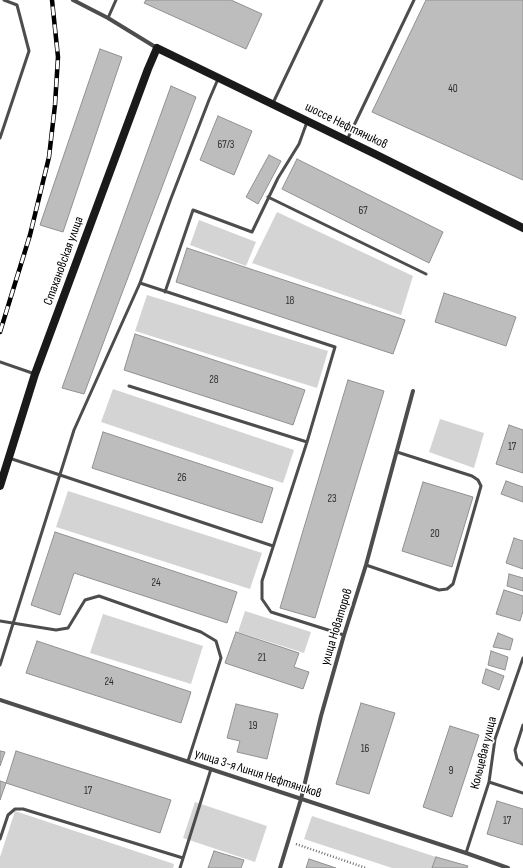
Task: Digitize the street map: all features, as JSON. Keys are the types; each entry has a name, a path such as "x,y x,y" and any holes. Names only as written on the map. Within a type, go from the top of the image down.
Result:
{"street":[{"path":"73,0 108,18 156,48"},
{"name":"шоссе Нефтяников","path":"156,48 347,140 523,228"},
{"name":"Стахановская улица","path":"0,486 35,374 156,48"},
{"name":"улица Новаторов","path":"280,868 301,798 321,716 366,565 413,391"},
{"name":"улица 3-я Линия Нефтяников","path":"0,700 301,798 508,868"}],"lane":[{"path":"0,138 29,51 17,5 4,0"},
{"path":"108,18 116,0"},
{"path":"273,104 322,0"},
{"path":"347,140 414,0"},
{"path":"0,665 74,430 140,283 175,186 219,78"},
{"path":"166,292 193,210 252,232 278,178 299,144 307,121"},
{"path":"268,197 426,274"},
{"path":"140,283 335,347 307,442 262,581 262,599 271,612 344,635"},
{"path":"0,362 35,374"},
{"path":"129,386 307,442"},
{"path":"366,565 439,590 447,588 453,584 481,486 478,480 472,476 397,452"},
{"path":"9,458 273,546"},
{"path":"0,622 56,630 68,628 86,600 99,596 201,632 216,641 220,658 188,761"},
{"name":"Кольцевая улица","path":"466,853 489,782 495,739 523,658"},
{"path":"523,724 515,750 518,759 523,764"},
{"path":"180,868 211,769"},
{"path":"489,782 523,793"},
{"path":"0,839 8,815 16,809 23,809 183,858"}],"path":[{"path":"288,842 366,868"}],"shaded area":[{"path":"277,212 413,276 401,315 252,263"},
{"path":"199,220 256,242 246,266 190,245"},
{"path":"147,295 328,351 317,388 135,331"},
{"path":"113,389 294,450 283,483 101,422"},
{"path":"440,419 484,433 474,468 429,452"},
{"path":"68,491 262,553 250,589 56,527"},
{"path":"245,611 311,632 304,653 238,632"},
{"path":"103,614 203,646 191,684 90,653"},
{"path":"195,802 267,826 255,862 183,838"},
{"path":"15,811 174,864 173,868 0,868 0,857"},
{"path":"312,816 436,857 432,868 392,868 304,839"}],"building":[{"path":"146,0 231,0 262,14 246,49 144,3"},
{"path":"426,0 523,0 523,180 372,112"},
{"path":"100,49 122,57 63,232 40,225"},
{"path":"171,86 196,97 84,394 62,388"},
{"path":"218,116 252,131 234,175 200,160"},
{"path":"269,155 281,161 258,204 246,197"},
{"path":"297,159 443,232 429,263 282,189"},
{"path":"187,248 405,320 393,354 176,282"},
{"path":"444,293 516,317 506,346 435,322"},
{"path":"135,334 305,390 293,425 124,370"},
{"path":"348,380 384,391 315,618 280,608"},
{"path":"509,425 523,430 523,473 496,464"},
{"path":"103,432 273,488 262,523 92,468"},
{"path":"506,481 523,487 523,502 501,494"},
{"path":"423,482 473,497 452,567 402,551"},
{"path":"55,532 237,592 227,623 74,573 60,615 31,605"},
{"path":"514,538 523,541 523,569 506,563"},
{"path":"509,574 523,578 523,591 507,586"},
{"path":"504,590 523,596 523,611 520,621 496,614"},
{"path":"236,632 299,653 294,667 309,672 303,689 225,663"},
{"path":"498,633 513,639 510,650 493,647"},
{"path":"37,641 191,692 181,723 26,673"},
{"path":"491,651 508,657 505,670 488,665"},
{"path":"486,669 504,676 499,690 482,683"},
{"path":"361,703 395,713 369,794 336,784"},
{"path":"236,704 278,714 267,759 237,752 240,741 227,738"},
{"path":"450,726 479,735 452,817 423,807"},
{"path":"0,751 5,752 0,766"},
{"path":"16,751 171,800 160,833 6,783"},
{"path":"0,781 6,783 0,800"},
{"path":"497,801 523,809 523,845 487,834"},
{"path":"214,851 244,860 241,868 208,868"},
{"path":"436,857 468,866 467,868 432,868"},
{"path":"309,859 336,868 306,868"}],"railway":[{"path":"0,332 30,235 49,157 55,105 58,57 52,0"}]}
